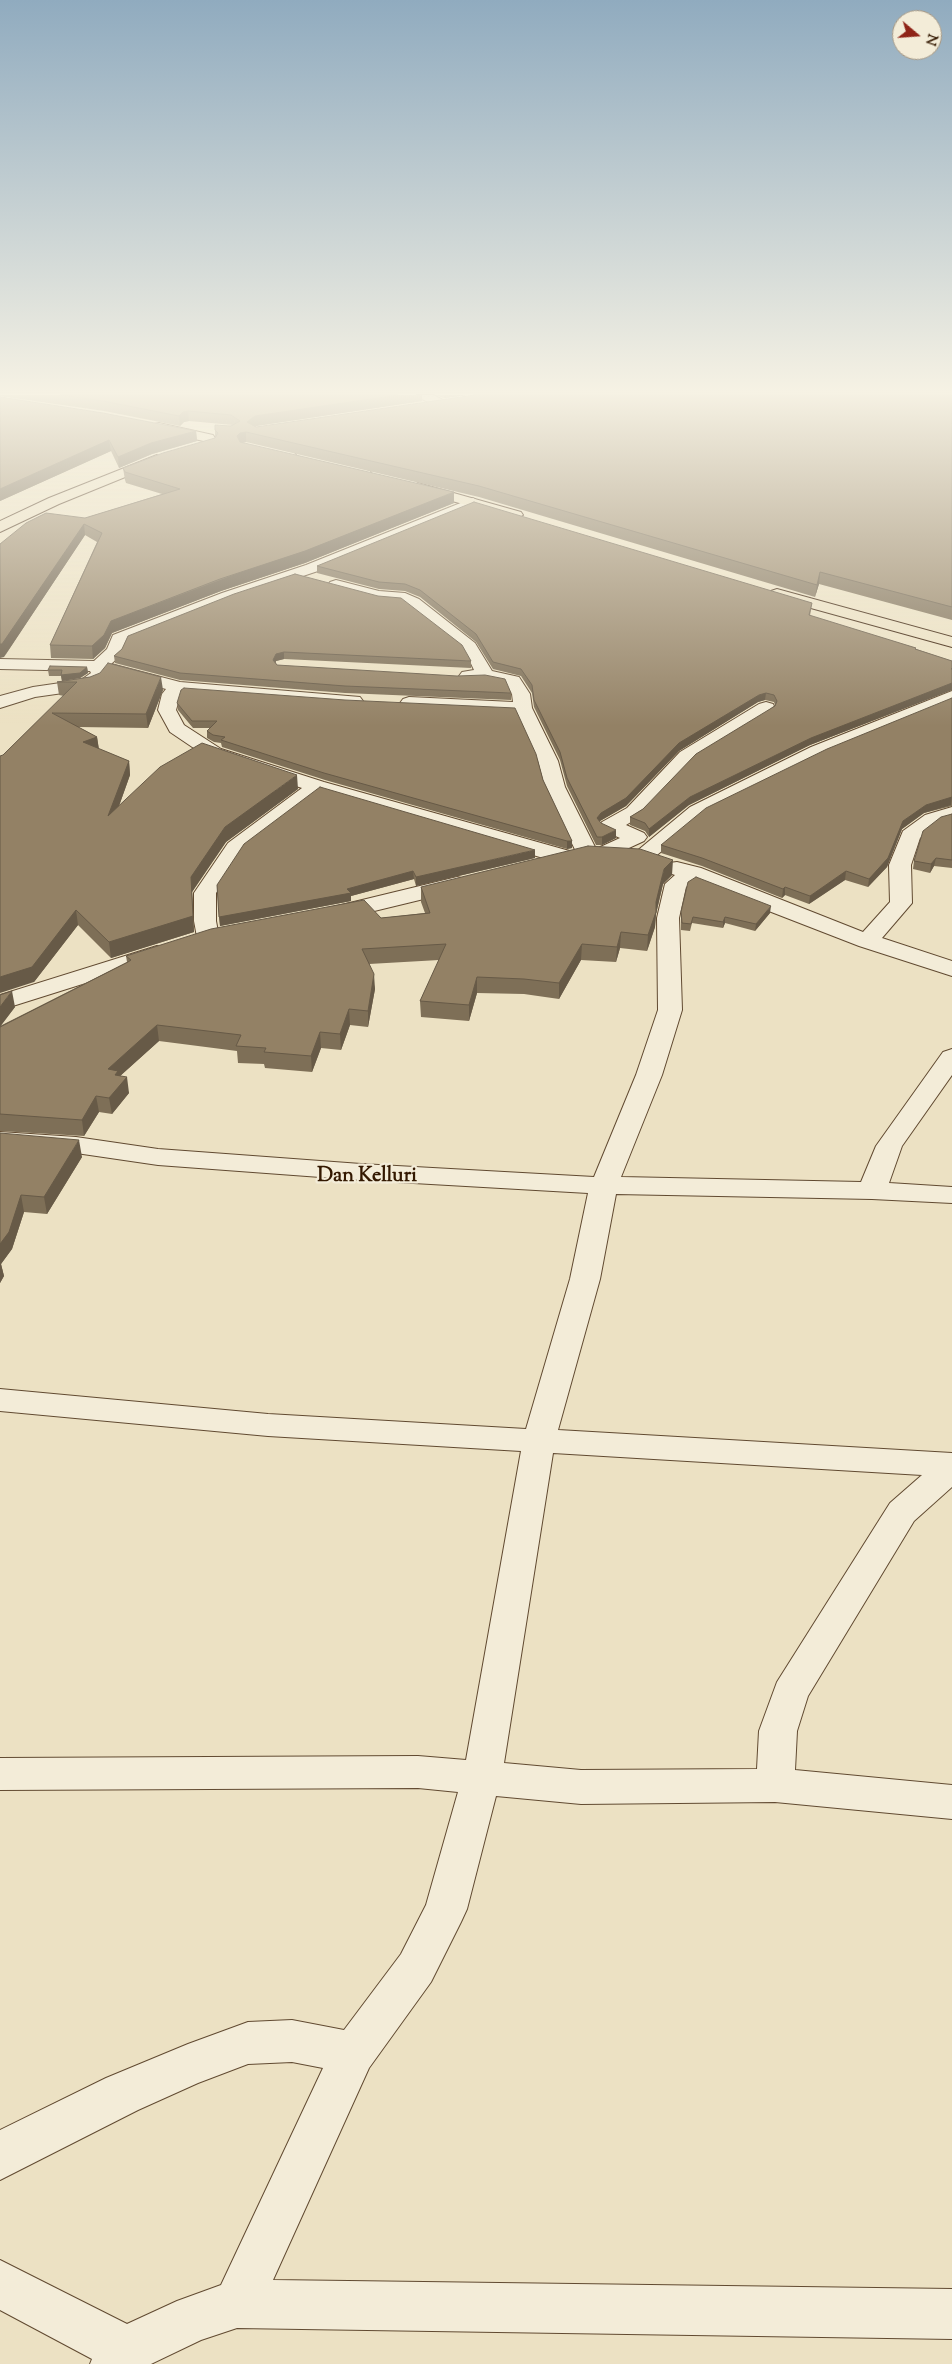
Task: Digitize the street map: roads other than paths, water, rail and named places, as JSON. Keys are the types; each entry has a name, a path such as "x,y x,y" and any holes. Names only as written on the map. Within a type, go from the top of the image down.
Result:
{"main road":[{"path":"0,526 45,505"},
{"path":"484,505 529,519"},
{"path":"764,590 952,642"}],"street":[{"path":"98,666 115,651 119,639 228,596 295,574 465,505"},
{"path":"295,574 379,596 405,598 414,602 468,647 476,656 485,675"},
{"path":"0,664 98,666 180,687 380,702 523,708"},
{"path":"0,702 33,692 85,685 94,681 100,674 98,666"},
{"path":"447,676 485,675 513,682 522,694 523,708 548,761 555,788 595,854"},
{"path":"180,687 171,694 167,710 178,728 194,741 214,752 317,786 564,857"},
{"path":"642,856 697,811 818,751 952,696"},
{"path":"595,854 637,837 609,826 634,812 687,756 766,708"},
{"path":"0,1003 202,940 205,921 205,893 235,847 317,786"},
{"path":"867,941 901,903 900,865 910,835 932,819 952,813"},
{"path":"527,866 564,857 595,854 642,856 694,874 867,941 952,969"},
{"path":"237,2304 353,2053 416,1968 446,1909 482,1777 539,1440 585,1279 604,1185 649,1075 670,1010 668,918 676,884 694,874"},
{"path":"313,917 351,910 481,878"},
{"path":"872,1191 889,1146 952,1057"},
{"path":"0,1140 76,1145 158,1157 361,1172 604,1185 872,1191 952,1195"},
{"path":"0,1400 268,1425 539,1440 952,1467"},
{"path":"775,1785 778,1732 790,1693 902,1512 952,1467"},
{"path":"0,1774 418,1772 581,1788 775,1785 952,1802"},
{"path":"0,2157 21,2143 122,2094 188,2065 248,2043 292,2041 353,2053"},
{"path":"0,2284 120,2357 194,2318 237,2304 952,2314"}],"district":[{"name":"Dan Kelluri","path":"367,1178"}]}
